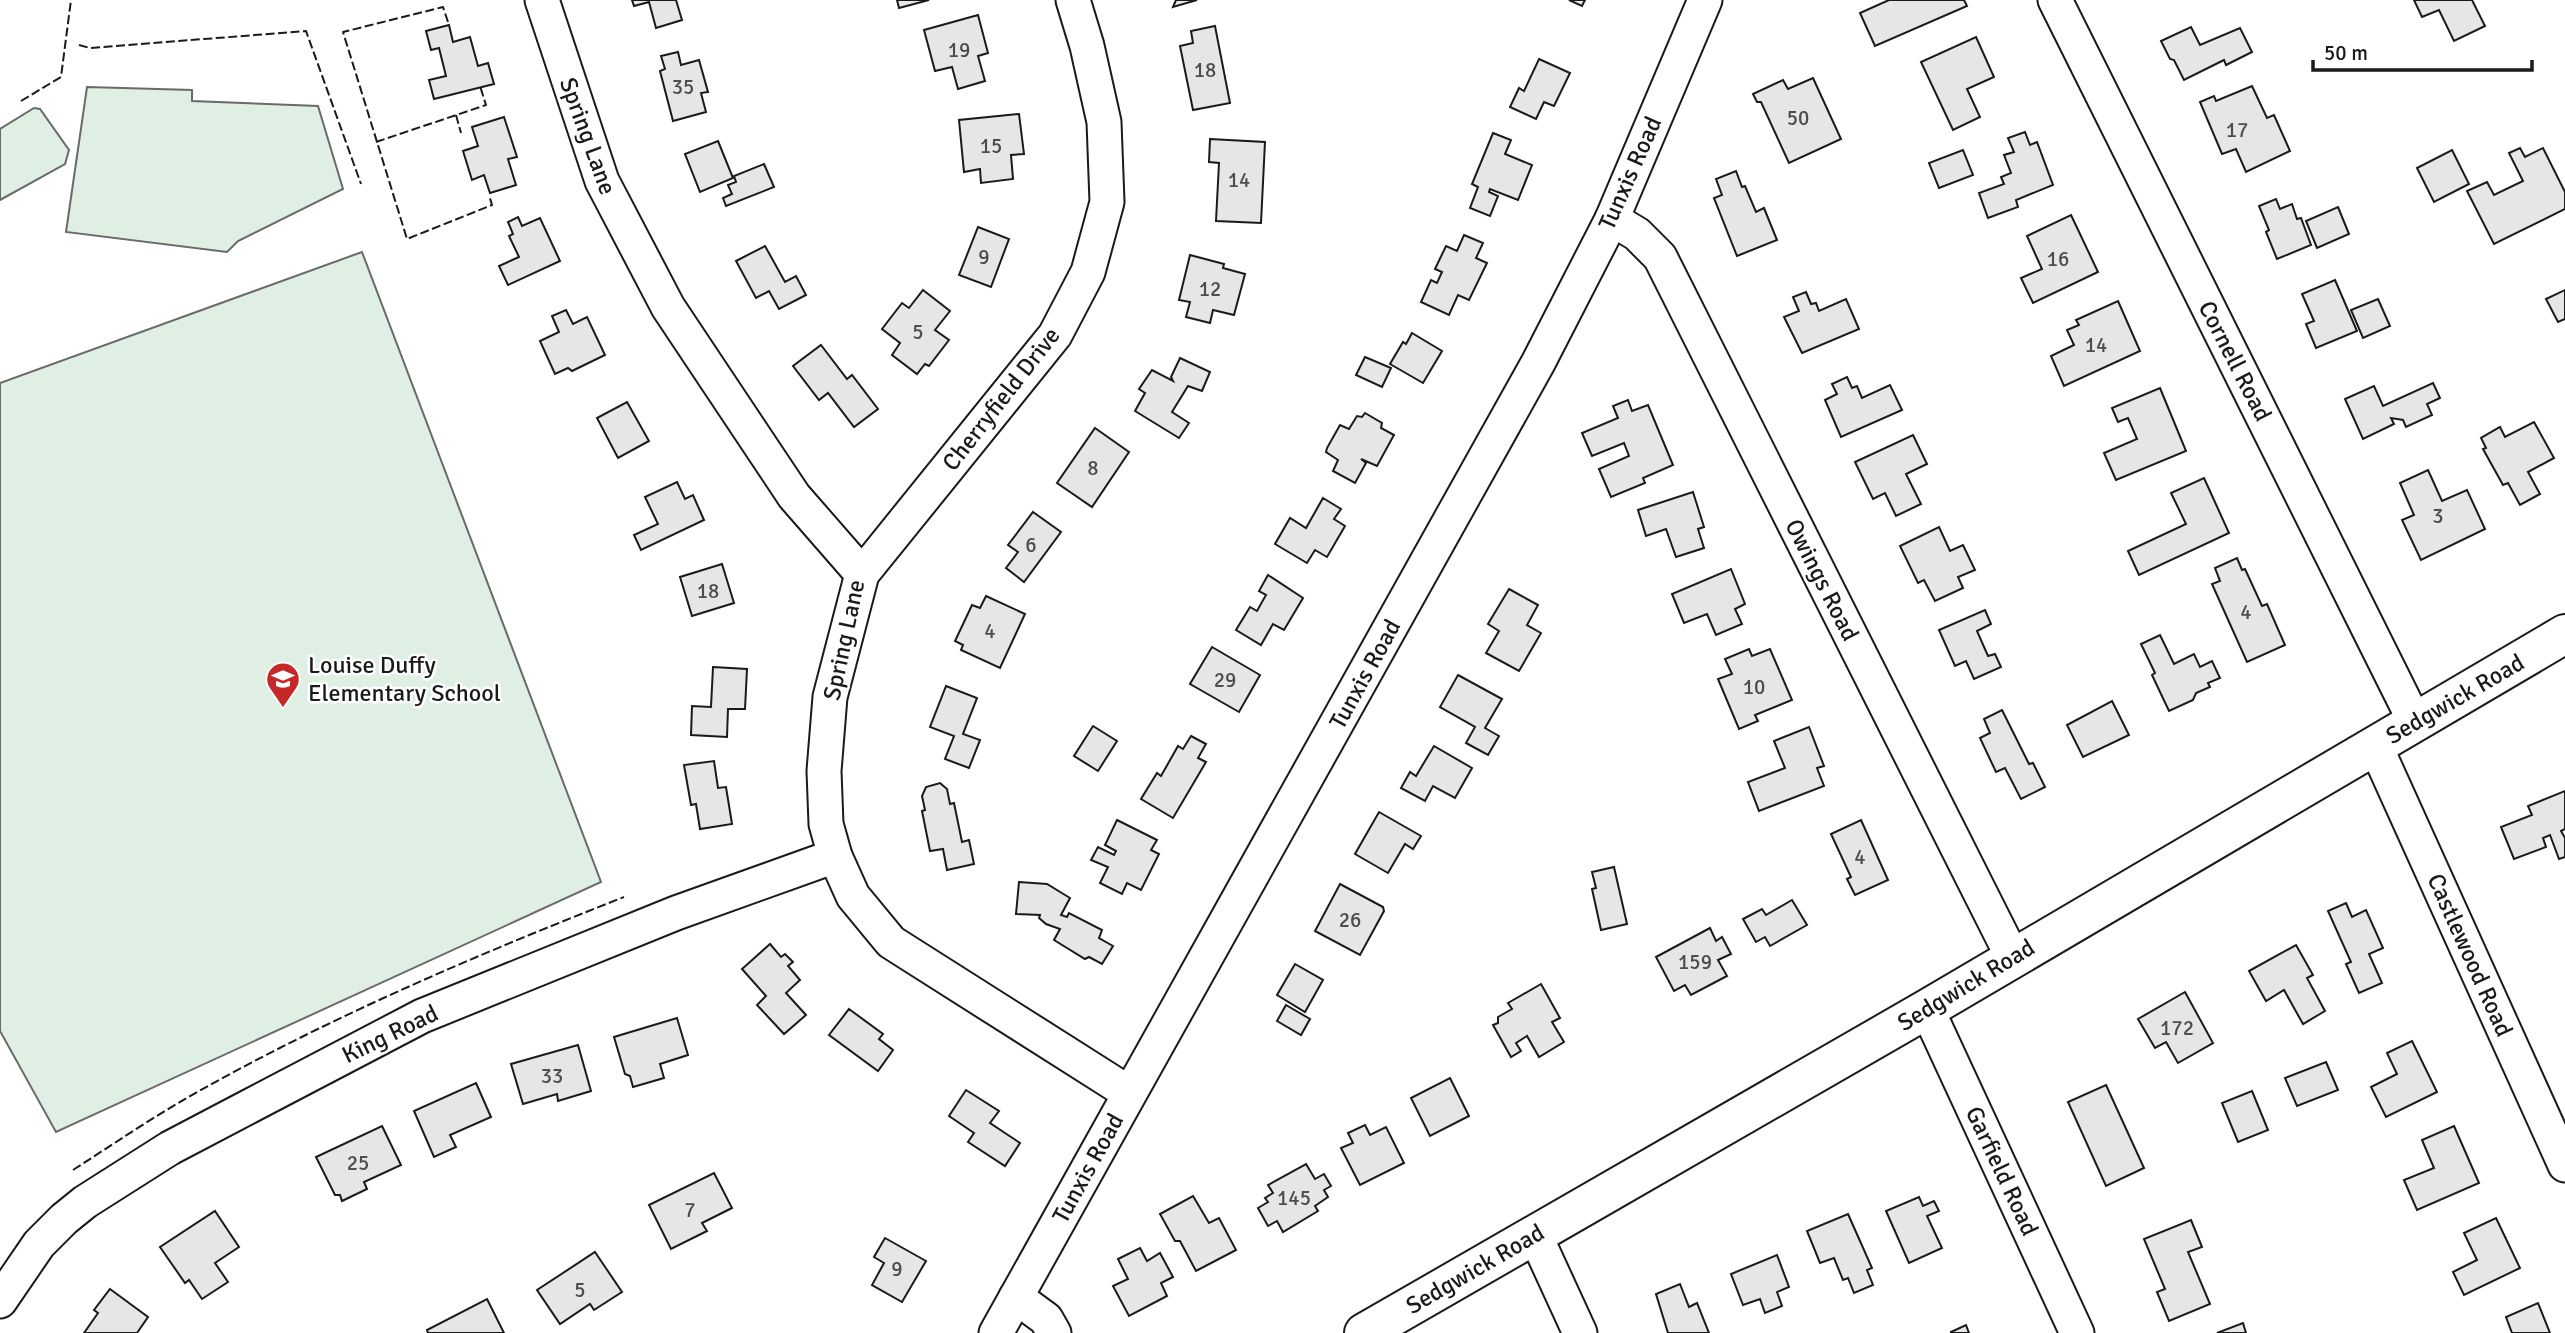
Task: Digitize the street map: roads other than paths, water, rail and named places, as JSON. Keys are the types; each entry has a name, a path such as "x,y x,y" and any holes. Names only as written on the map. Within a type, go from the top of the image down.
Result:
{"main road":[{"name":"Sedgwick Road","path":"1364,1333 1927,1009 2565,634"}],"street":[{"name":"Spring Lane","path":"542,0 602,181 668,307 794,496 862,574 830,697 824,771 826,824 835,856 853,896 891,942 1129,1093"},
{"name":"Cherryfield Drive","path":"862,574 1055,335 1088,272 1107,202 1104,122 1087,46 1073,0"},
{"name":"Tunxis Road","path":"996,1333 1538,363 1612,219 1705,0"},
{"name":"Cornell Road","path":"2055,0 2415,722"},
{"name":"Owings Road","path":"1612,219 1637,234 1660,257 2012,958"},
{"name":"Castlewood Road","path":"2375,746 2565,1165"},
{"name":"King Road","path":"0,1301 39,1244 85,1202 170,1149 250,1105 422,1016 676,913 835,856"},
{"name":"Garfield Road","path":"1927,1009 2077,1333"},
{"path":"1535,1235 1580,1333"},
{"path":"1016,1297 1046,1319 1054,1333"}],"place":[{"name":"Louise Duffy Elementary School","path":"283,709"}]}
